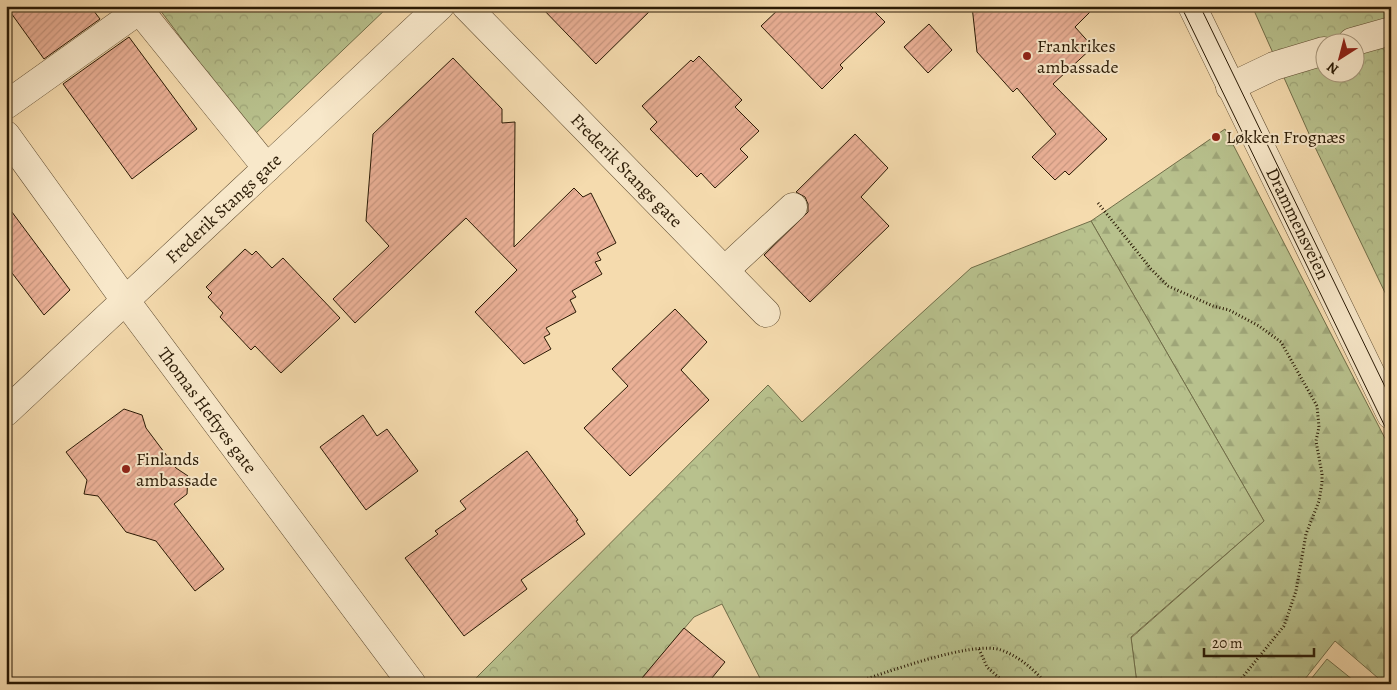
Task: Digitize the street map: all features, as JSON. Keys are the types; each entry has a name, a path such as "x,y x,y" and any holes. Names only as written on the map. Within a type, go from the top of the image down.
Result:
{"street":[{"name":"Frederik Stangs gate","path":"6,412 440,6"},
{"name":"Frederik Stangs gate","path":"466,6 766,313"},
{"name":"Drammensveien","path":"1192,6 1391,415"},
{"path":"6,105 140,8 267,168"},
{"path":"1364,39 1391,31"},
{"path":"1230,87 1274,66 1314,54"},
{"name":"Thomas Heftyes gate","path":"6,135 125,300 412,684"},
{"path":"725,270 793,207"}],"path":[{"path":"1098,203 1151,269 1168,286 1213,306 1229,310 1259,326 1281,342 1317,406 1319,427 1316,441 1322,483 1319,501 1306,534 1296,591 1284,626 1237,684"},
{"path":"851,684 962,650 999,649 1030,665 1046,684"},
{"path":"978,650 987,667 1006,684"}],"green space":[{"path":"157,6 389,6 254,135"},
{"path":"1252,6 1391,6 1391,305 1314,145"},
{"path":"1225,129 1391,450 1391,684 1385,684 1335,641 1301,684 1137,684 1131,638 1264,521 1091,221"},
{"path":"1091,221 1264,521 1131,637 1137,684 763,684 722,604 694,617 637,684 479,684 475,679 768,385 802,422 971,268"},
{"path":"1327,659 1358,684 1307,684"}],"building":[{"path":"6,6 90,6 100,19 44,59"},
{"path":"540,6 655,6 596,64"},
{"path":"782,6 869,6 885,22 840,65 843,68 822,89 761,26"},
{"name":"Frankrikes ambassade","path":"972,6 1096,6 1075,27 1093,47 1053,84 1107,139 1069,175 1065,171 1055,180 1032,157 1056,134 1017,88 1013,92 977,52"},
{"path":"929,24 952,50 928,73 904,47"},
{"path":"129,37 197,129 132,179 63,84"},
{"path":"699,56 742,100 735,107 759,131 740,149 748,157 715,188 701,173 697,177 650,129 657,122 642,106 691,60 693,62"},
{"path":"453,58 502,109 502,123 515,122 514,247 574,188 583,197 591,193 616,243 597,253 601,260 595,262 602,274 572,291 576,297 570,300 576,312 546,328 550,334 544,337 551,349 524,364 475,312 517,270 466,218 355,323 333,299 389,246 366,221 373,134"},
{"path":"855,134 888,168 861,197 889,226 810,302 764,255 808,212 808,204 805,197 796,192"},
{"path":"6,204 70,290 44,315 6,265"},
{"path":"245,249 252,255 256,251 272,268 283,258 340,318 281,373 255,346 251,350 220,317 223,313 208,297 212,293 206,287"},
{"path":"675,309 707,342 681,370 709,400 630,476 584,428 628,386 612,369"},
{"path":"124,409 142,415 146,428 176,468 188,476 187,494 174,504 224,569 195,591 156,541 126,532 98,496 84,494 87,480 66,452"},
{"path":"363,415 377,436 387,429 418,471 366,510 320,447"},
{"path":"527,451 578,520 576,521 585,534 521,580 527,589 464,636 405,558 438,534 435,531 466,509 460,501"},
{"path":"684,628 725,662 707,684 637,684"}],"tram line":[{"path":"1181,6 1391,439"},
{"path":"1200,6 1391,399"}],"place":[{"name":"Frankrikes ambassade","path":"1027,56"},
{"name":"Løkken Frognæs","path":"1216,137"},
{"name":"Finlands ambassade","path":"126,469"}]}
